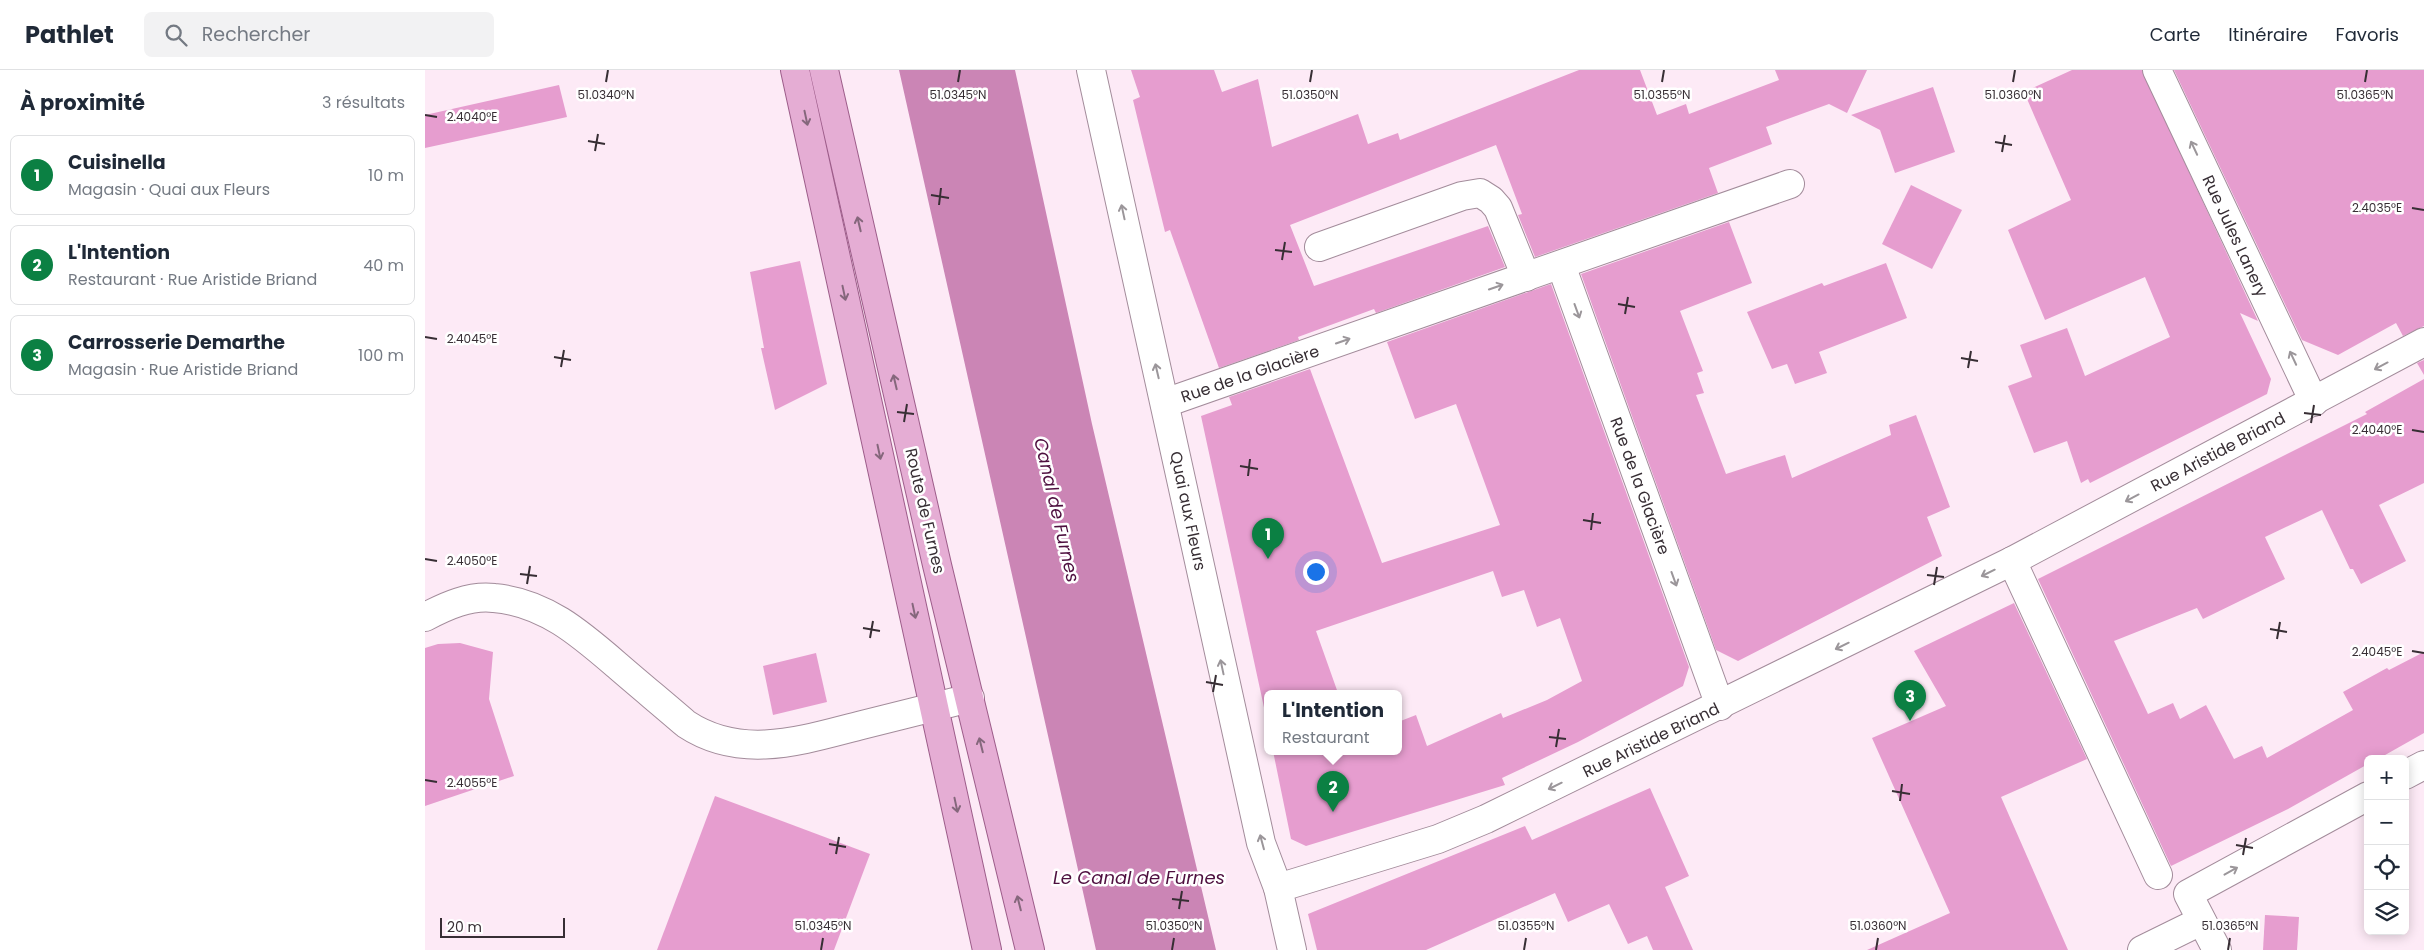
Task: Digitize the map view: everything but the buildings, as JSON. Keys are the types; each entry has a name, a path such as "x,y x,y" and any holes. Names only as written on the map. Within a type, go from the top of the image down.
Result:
{"main road":[{"name":"Route de Furnes","path":"795,70 987,950"},
{"name":"Route de Furnes","path":"824,70 899,403 1030,950"}],"street":[{"name":"Quai aux Fleurs","path":"1091,70 1261,843 1278,888 1292,950"},
{"name":"Rue Jules Lanery","path":"2157,70 2314,402"},
{"name":"Rue de la Glacière","path":"1165,403 1790,184"},
{"path":"1319,247 1462,196 1480,193 1491,200 1498,208 1526,277"},
{"name":"Rue de la Glacière","path":"1561,265 1720,706"},
{"name":"Rue Aristide Briand","path":"1278,888 1439,838 1486,819 1720,706 2012,561 2424,342"},
{"path":"2012,561 2158,875"},
{"path":"425,617 449,606 479,598 494,598 540,610 576,630 686,724 702,735 737,744 757,745 792,742 970,698"},
{"path":"2409,773 2424,765"},
{"path":"2216,949 2188,894 2364,798"},
{"path":"2142,950 2201,921"}],"water":[{"name":"Le Canal de Furnes","path":"899,70 1015,70 1092,424 1216,950 1096,950"}],"place":[{"name":"Cuisinella","path":"1268,559"},
{"name":"Carrosserie Demarthe","path":"1910,721"},
{"name":"L'Intention","path":"1333,812"}],"water label":[{"name":"Canal de Furnes","path":"1057,510"}]}
